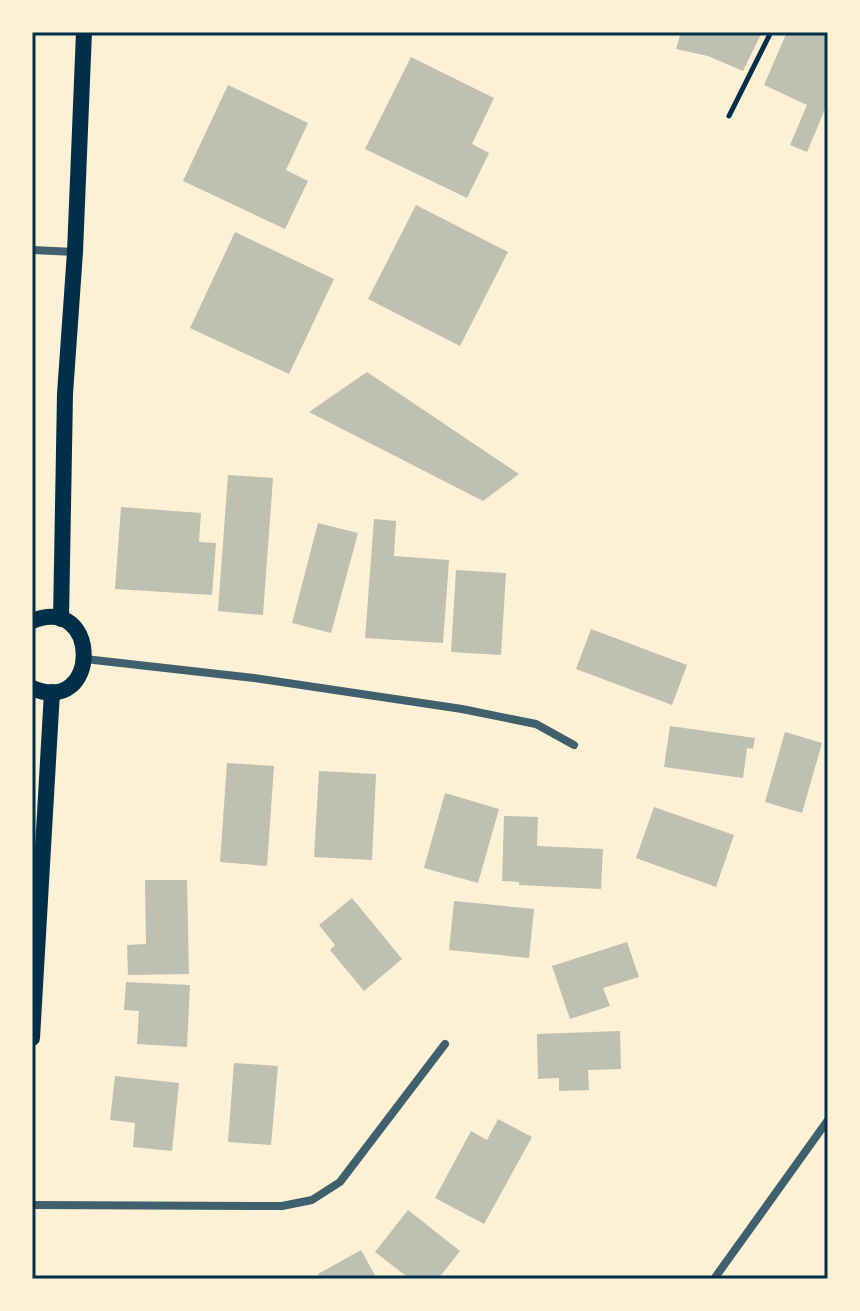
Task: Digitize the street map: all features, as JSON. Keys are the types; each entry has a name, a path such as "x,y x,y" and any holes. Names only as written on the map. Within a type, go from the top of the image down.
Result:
{"main road":[{"path":"61,619 65,394 75,252 84,32"},
{"path":"32,621 48,617 61,619 80,635 85,647 82,672 75,681 64,689 52,692 32,688"},
{"path":"32,1038 52,692"}],"street":[{"path":"32,250 75,252"},
{"path":"85,659 254,678 462,709 536,724 574,745"},
{"path":"32,1205 282,1206 312,1200 340,1182 445,1044"},
{"path":"714,1279 828,1120"}],"path":[{"path":"729,116 771,32"}],"building":[{"path":"681,32 762,32 743,71 708,56 676,49"},
{"path":"787,32 828,33 828,102 807,152 790,145 807,105 764,85"},
{"path":"411,57 494,98 472,144 489,153 467,198 365,149"},
{"path":"228,85 308,123 286,170 308,181 285,229 183,181"},
{"path":"416,205 508,252 460,346 368,299"},
{"path":"235,232 334,279 289,374 190,328"},
{"path":"367,372 519,474 483,501 309,412"},
{"path":"228,475 273,478 263,615 218,611"},
{"path":"121,507 201,513 199,542 216,543 212,595 115,589"},
{"path":"374,519 396,521 394,556 449,560 443,643 365,638"},
{"path":"318,523 358,533 331,633 292,623"},
{"path":"456,570 506,573 501,655 451,652"},
{"path":"591,629 687,665 672,705 576,669"},
{"path":"670,726 755,738 753,749 747,748 743,778 664,767"},
{"path":"785,732 822,743 802,813 765,802"},
{"path":"227,763 274,766 267,866 220,862"},
{"path":"319,771 376,774 372,860 314,857"},
{"path":"445,793 499,809 478,883 424,868"},
{"path":"654,807 734,835 716,887 636,858"},
{"path":"504,816 538,817 537,846 603,849 601,889 519,885 519,882 502,881"},
{"path":"145,880 187,880 189,974 128,975 127,945 146,944"},
{"path":"352,898 402,959 364,991 330,950 335,945 319,925"},
{"path":"454,901 534,909 529,958 449,950"},
{"path":"627,942 639,977 603,988 610,1006 570,1019 552,966"},
{"path":"126,982 190,985 187,1047 137,1044 139,1011 124,1010"},
{"path":"620,1031 621,1069 588,1070 589,1090 559,1091 559,1078 538,1079 537,1034"},
{"path":"234,1063 278,1066 271,1145 228,1142"},
{"path":"115,1076 179,1083 172,1151 133,1147 135,1123 110,1120"},
{"path":"498,1119 532,1137 484,1224 435,1198 471,1131 487,1140"},
{"path":"408,1210 460,1251 438,1279 410,1279 375,1252"},
{"path":"361,1250 377,1279 321,1279 318,1274"}]}
